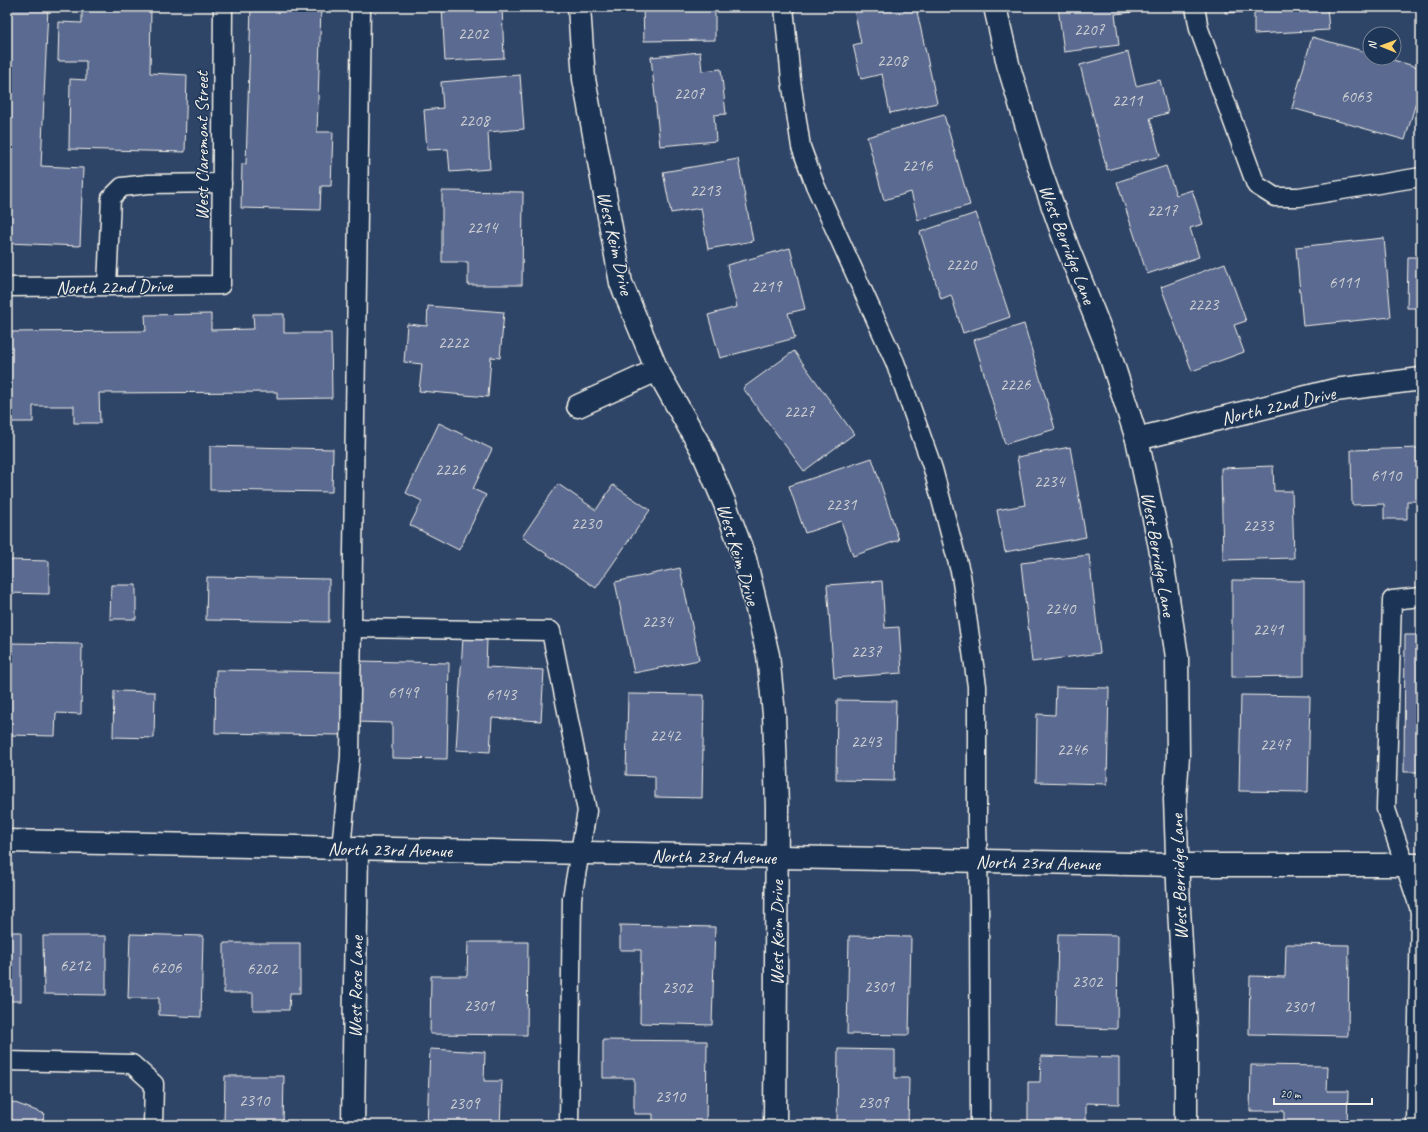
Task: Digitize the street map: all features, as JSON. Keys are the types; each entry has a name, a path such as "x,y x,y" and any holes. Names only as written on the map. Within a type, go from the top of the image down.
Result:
{"street":[{"name":"West Keim Drive","path":"579,7 584,79 621,283 657,370 701,448 725,504 745,559 768,655 774,714 777,807 775,1125"},
{"name":"West Berridge Lane","path":"995,7 1008,64 1040,170 1067,246 1108,349 1137,439 1160,547 1177,656 1178,756 1175,798 1186,1030 1186,1125"},
{"path":"578,406 657,370"},
{"name":"North 22nd Drive","path":"1137,439 1335,390 1421,379"},
{"name":"North 23rd Avenue","path":"7,841 1177,865 1412,865"},
{"name":"West Rose Lane","path":"349,848 353,1125"}],"lane":[{"name":"West Claremont Street","path":"221,285 223,7"},
{"path":"349,848 361,7"},
{"path":"784,7 791,80 801,148 815,185 895,362 933,469 961,575 977,686 980,1125"},
{"path":"1195,7 1198,29 1256,185 1275,197 1298,198 1421,177"},
{"path":"107,286 111,198 122,187 148,184 222,183"},
{"name":"North 22nd Drive","path":"7,287 221,285"},
{"path":"1416,1125 1420,913 1412,865 1386,809 1392,600 1421,597"},
{"path":"352,628 551,632 587,810 572,898 569,1125"},
{"path":"7,1061 132,1064 154,1084 153,1125"}],"building":[{"path":"7,7 48,7 41,166 83,168 80,246 7,243"},
{"path":"82,7 151,7 150,73 187,75 185,152 69,149 70,79 86,80 86,61 58,61 59,22 82,23"},
{"path":"251,7 321,7 317,132 333,132 331,186 321,186 320,210 241,208 242,164 246,164"},
{"path":"442,7 502,7 504,58 445,61"},
{"path":"643,7 715,7 715,40 644,41"},
{"path":"861,7 916,7 937,103 890,113 882,74 861,79 853,45 861,43 854,9"},
{"path":"1058,7 1133,7 1134,12 1115,14 1119,45 1064,52"},
{"path":"1225,7 1327,7 1329,30 1254,34 1254,12 1225,13"},
{"path":"1312,37 1362,51 1362,66 1402,66 1402,63 1421,68 1421,85 1405,140 1292,108"},
{"path":"700,52 702,71 721,69 726,114 714,115 716,141 660,146 651,57"},
{"path":"1128,52 1136,86 1160,80 1168,113 1150,118 1160,156 1107,170 1080,65"},
{"path":"520,75 524,129 488,132 490,169 450,172 448,149 427,150 424,110 443,108 441,82"},
{"path":"944,115 970,205 918,220 911,192 884,200 867,137"},
{"path":"738,159 753,241 708,249 701,208 671,213 663,172"},
{"path":"1166,166 1176,195 1192,190 1203,224 1190,228 1199,257 1147,274 1117,182"},
{"path":"442,191 523,192 522,285 468,285 468,262 442,262"},
{"path":"976,213 1010,317 963,333 951,295 941,299 920,232"},
{"path":"1384,238 1391,317 1303,326 1296,247"},
{"path":"790,248 805,309 788,313 795,338 720,358 708,315 737,307 727,265"},
{"path":"1408,257 1421,257 1421,308 1407,308"},
{"path":"1225,263 1246,321 1234,325 1244,352 1192,371 1161,287"},
{"path":"428,306 504,312 500,358 491,357 488,397 419,391 422,364 404,362 407,324 427,326"},
{"path":"211,314 211,330 254,329 253,314 284,314 284,333 331,333 332,398 277,399 277,392 99,393 100,423 74,423 74,406 33,406 33,422 7,422 7,332 146,331 145,315"},
{"path":"1024,324 1055,429 1005,444 974,340"},
{"path":"794,351 854,434 804,471 743,388"},
{"path":"439,423 492,449 473,489 486,495 459,550 410,525 422,501 406,493"},
{"path":"210,446 333,449 332,492 210,490"},
{"path":"1070,447 1086,537 1005,552 997,510 1025,505 1017,457"},
{"path":"1421,448 1421,501 1407,501 1407,519 1384,519 1384,504 1352,505 1351,450"},
{"path":"872,458 899,540 853,556 841,521 805,533 789,486"},
{"path":"1273,466 1274,491 1292,491 1294,558 1223,560 1221,468"},
{"path":"558,484 596,510 613,485 650,510 596,588 522,537"},
{"path":"1089,555 1100,653 1032,662 1021,563"},
{"path":"7,560 49,561 49,594 7,593"},
{"path":"680,568 699,660 634,673 615,582"},
{"path":"207,577 329,579 329,622 206,620"},
{"path":"1232,580 1304,581 1304,676 1232,677"},
{"path":"882,581 885,628 899,627 902,673 834,678 827,585"},
{"path":"111,585 136,585 136,619 110,619"},
{"path":"1405,635 1421,635 1421,772 1404,772"},
{"path":"463,637 487,639 486,667 544,670 541,721 492,718 490,752 456,750"},
{"path":"10,643 82,644 81,714 56,713 55,736 8,735"},
{"path":"358,661 449,663 447,759 392,758 392,723 357,722"},
{"path":"216,670 343,672 342,735 215,733"},
{"path":"1056,687 1109,688 1107,784 1036,782 1037,714 1055,715"},
{"path":"114,691 155,692 154,738 113,737"},
{"path":"628,694 704,695 702,798 655,797 655,776 626,775"},
{"path":"1241,695 1310,696 1308,792 1239,791"},
{"path":"837,700 896,701 894,781 836,780"},
{"path":"620,925 715,927 712,1025 640,1023 641,950 620,950"},
{"path":"7,932 21,932 21,1001 7,1001"},
{"path":"130,934 203,936 201,1017 159,1015 159,998 128,998"},
{"path":"1058,934 1118,935 1117,1029 1056,1027"},
{"path":"43,936 106,936 106,995 44,994"},
{"path":"849,936 911,937 909,1035 847,1034"},
{"path":"468,942 528,942 527,1035 430,1034 431,976 467,976"},
{"path":"224,943 300,943 300,993 290,993 289,1010 253,1010 253,993 224,993"},
{"path":"1286,944 1349,945 1348,1036 1249,1034 1250,976 1285,977"},
{"path":"603,1040 707,1041 706,1125 653,1125 653,1114 634,1114 634,1078 603,1078"},
{"path":"430,1049 485,1052 484,1081 502,1081 500,1125 427,1125"},
{"path":"838,1049 895,1050 895,1078 909,1078 908,1125 837,1125"},
{"path":"1041,1056 1119,1058 1119,1104 1086,1103 1086,1125 1038,1125 1039,1121 1028,1121 1028,1082 1040,1082"},
{"path":"1251,1065 1328,1066 1327,1091 1348,1091 1347,1125 1284,1125 1284,1111 1250,1111"},
{"path":"225,1076 284,1076 283,1125 224,1124"},
{"path":"7,1100 45,1114 41,1125 7,1125"}]}
